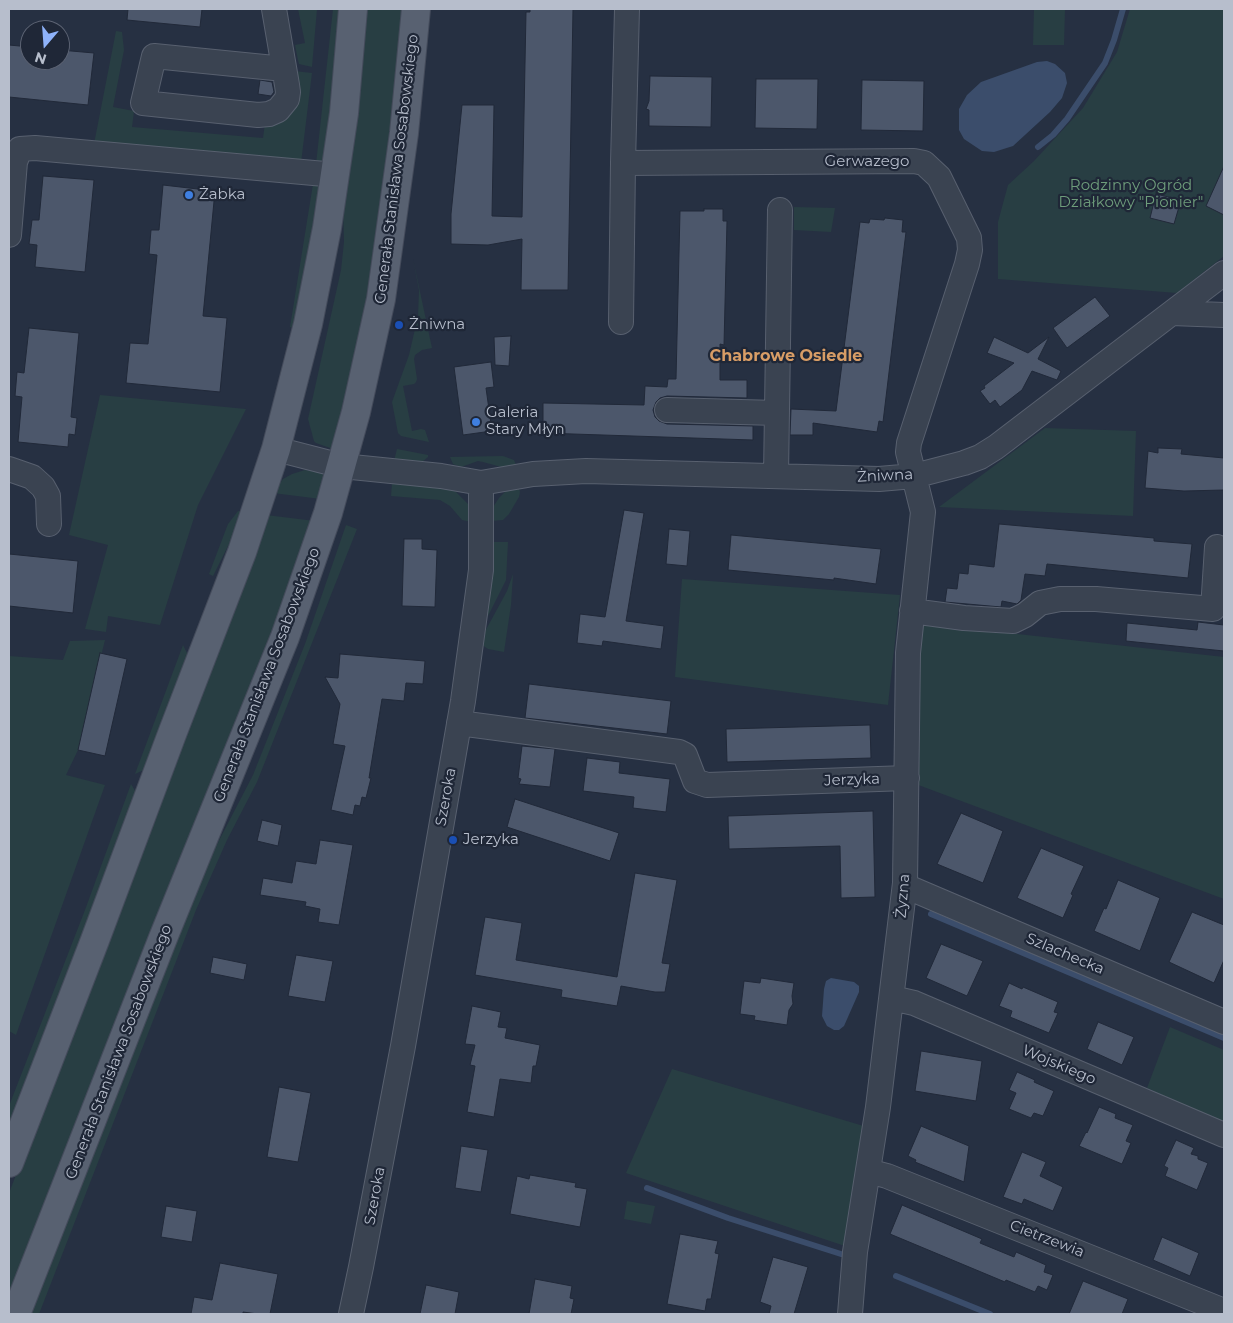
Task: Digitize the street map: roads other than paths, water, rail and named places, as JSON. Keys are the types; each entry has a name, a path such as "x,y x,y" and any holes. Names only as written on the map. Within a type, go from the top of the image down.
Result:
{"main road":[{"path":"9,1163 96,940 168,743 242,552 276,449 311,310 326,236 336,175 346,92 353,9"},
{"name":"Generała Stanisława Sosabowskiego","path":"16,1314 160,946 285,637 307,578 342,466 368,363 385,271 404,140 416,9"}],"street":[{"path":"274,9 288,92 287,99 278,110 269,114 258,115 143,103 154,56 284,69"},
{"path":"621,322 627,9"},
{"path":"9,235 16,162 20,149 35,148 336,175"},
{"name":"Gerwazego","path":"623,163 914,161 924,163 932,168 939,176 969,238 970,250 909,443 908,452 914,476"},
{"path":"776,476 780,210"},
{"name":"Żniwna","path":"481,483 533,474 586,471 879,479 914,476 964,463 980,457 996,447 1224,273"},
{"path":"1172,313 1224,315"},
{"path":"667,410 777,413"},
{"path":"276,449 342,466 441,476 481,483"},
{"path":"9,469 32,477 43,487 48,496 49,524"},
{"name":"Żyzna","path":"850,1314 854,1260 892,998 905,886 908,653 923,512 914,476"},
{"name":"Szeroka","path":"351,1314 399,1065 459,723 481,570 481,483"},
{"path":"912,611 964,618 1013,621 1025,615 1040,603 1060,599 1096,599 1218,610 1217,547"},
{"name":"Jerzyka","path":"459,723 679,752 685,755 695,781 707,785 907,778"},
{"name":"Szlachecka","path":"905,886 1224,1022"},
{"name":"Wojskiego","path":"892,998 914,1003 1224,1135"},
{"name":"Cietrzewia","path":"868,1171 887,1176 1224,1312"},
{"path":"10,1314 22,1295 31,1275"}],"water":[{"path":"1047,61 1055,64 1065,73 1067,83 1062,98 1050,112 1013,146 994,152 982,151 964,139 959,130 959,109 967,95 981,82 1037,62"},
{"path":"831,978 854,982 859,986 859,992 844,1026 839,1030 834,1030 827,1026 822,1016 824,989 826,981"}],"waterway":[{"path":"1038,147 1053,135 1067,119 1105,63 1123,9"},
{"path":"931,914 1224,1038"},
{"path":"647,1188 728,1218 841,1254"},
{"path":"896,1276 990,1314"}],"place":[{"name":"Żabka","path":"189,195"},
{"name":"Żniwna","path":"399,325"},
{"name":"Galeria Stary Młyn","path":"476,422"},
{"name":"Jerzyka","path":"453,840"}],"district":[{"name":"Chabrowe Osiedle","path":"786,356"}],"park label":[{"name":"Rodzinny Ogród Działkowy \"Pionier\"","path":"1131,194"}]}
